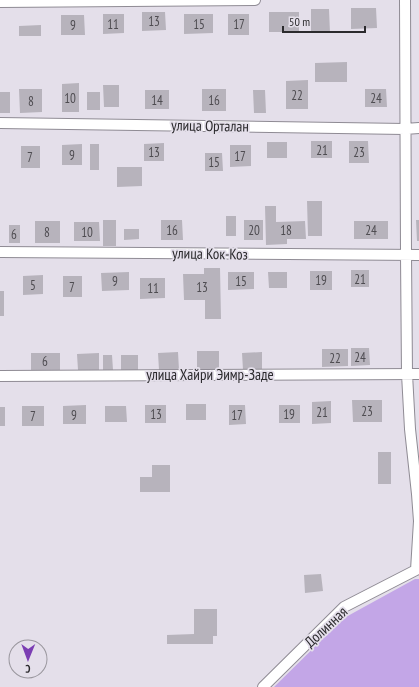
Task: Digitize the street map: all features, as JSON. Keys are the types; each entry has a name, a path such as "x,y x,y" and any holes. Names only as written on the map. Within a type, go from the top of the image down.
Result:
{"street":[{"path":"0,2 255,0"},
{"path":"405,0 407,374 410,429 419,520 417,570"},
{"name":"улица Орталан","path":"0,124 419,128"},
{"name":"улица Кок-Коз","path":"0,252 419,255"},
{"name":"улица Хайри Эимр-Заде","path":"0,376 419,374"},
{"name":"Долинная","path":"264,687 344,607 417,570"}],"shaded area":[{"path":"415,579 419,579 419,687 274,687 344,618"}],"building":[{"path":"351,8 376,8 377,28 351,29"},
{"path":"311,9 329,9 330,33 311,33"},
{"path":"142,12 165,12 166,30 142,31"},
{"path":"269,12 299,12 299,32 269,32"},
{"path":"103,14 124,14 124,33 103,34"},
{"path":"184,14 213,14 213,33 184,34"},
{"path":"228,14 249,14 249,35 228,35"},
{"path":"61,15 84,15 85,35 61,35"},
{"path":"41,25 41,36 19,36 19,26"},
{"path":"347,62 347,82 315,82 315,63"},
{"path":"308,80 308,109 286,109 286,81"},
{"path":"79,83 79,112 62,112 62,84"},
{"path":"103,85 119,85 119,107 104,107"},
{"path":"19,89 42,89 42,112 20,113"},
{"path":"202,89 226,89 226,111 202,111"},
{"path":"365,89 386,89 387,107 365,107"},
{"path":"145,90 169,90 169,109 145,109"},
{"path":"253,90 265,90 266,113 254,113"},
{"path":"0,92 10,92 10,113 0,113"},
{"path":"87,92 100,92 100,110 87,110"},
{"path":"311,141 332,141 332,158 311,158"},
{"path":"349,141 368,141 369,163 349,163"},
{"path":"267,142 287,142 287,158 267,158"},
{"path":"164,143 164,161 144,161 144,144"},
{"path":"82,144 82,165 62,165 62,145"},
{"path":"90,144 99,144 99,170 90,170"},
{"path":"230,145 251,145 251,166 230,167"},
{"path":"21,146 40,146 40,168 21,168"},
{"path":"205,153 222,153 223,171 205,171"},
{"path":"117,167 142,167 142,186 117,187"},
{"path":"307,201 322,201 322,236 308,236"},
{"path":"265,206 276,206 276,222 305,221 306,239 287,239 287,244 266,245"},
{"path":"226,216 236,216 236,236 226,236"},
{"path":"103,220 116,220 116,246 103,246"},
{"path":"161,220 182,220 183,240 161,240"},
{"path":"244,220 263,220 263,240 244,240"},
{"path":"416,220 419,220 419,241 417,241"},
{"path":"35,221 60,221 60,243 35,243"},
{"path":"354,221 388,221 388,239 354,239"},
{"path":"74,222 99,222 100,241 74,241"},
{"path":"9,225 20,225 20,243 9,243"},
{"path":"124,229 139,229 139,239 124,240"},
{"path":"204,268 220,268 221,319 205,319 205,300 184,300 183,274 204,274"},
{"path":"351,270 369,270 369,287 351,287"},
{"path":"310,271 332,271 332,290 310,290"},
{"path":"129,272 129,290 102,291 101,273"},
{"path":"228,272 254,272 254,289 228,290"},
{"path":"268,272 287,272 287,288 269,288"},
{"path":"43,275 43,294 23,295 23,276"},
{"path":"63,276 82,276 82,297 63,297"},
{"path":"140,278 165,278 165,298 140,299"},
{"path":"0,291 4,291 4,316 0,316"},
{"path":"351,348 369,348 370,365 351,366"},
{"path":"322,349 348,349 348,366 322,367"},
{"path":"197,351 219,351 219,370 197,371"},
{"path":"178,352 179,370 159,370 158,353"},
{"path":"262,352 262,370 243,370 242,353"},
{"path":"31,353 60,353 60,370 31,370"},
{"path":"99,353 99,370 78,370 77,354"},
{"path":"103,355 112,355 113,370 103,370"},
{"path":"121,355 138,355 138,371 121,371"},
{"path":"352,400 382,400 382,422 353,422"},
{"path":"331,401 331,423 312,424 312,402"},
{"path":"186,404 206,404 206,420 186,420"},
{"path":"86,405 86,424 63,424 63,406"},
{"path":"145,405 166,405 166,423 145,423"},
{"path":"229,405 245,405 246,424 229,425"},
{"path":"279,405 300,405 300,423 279,423"},
{"path":"22,406 44,406 44,426 22,426"},
{"path":"105,406 126,406 127,422 105,422"},
{"path":"0,407 5,407 5,426 0,426"},
{"path":"378,452 391,452 391,484 378,484"},
{"path":"152,465 170,465 170,492 140,492 140,477 152,477"},
{"path":"321,574 323,591 305,593 304,575"},
{"path":"194,609 217,609 217,636 213,636 213,644 167,644 167,635 194,634"}]}
